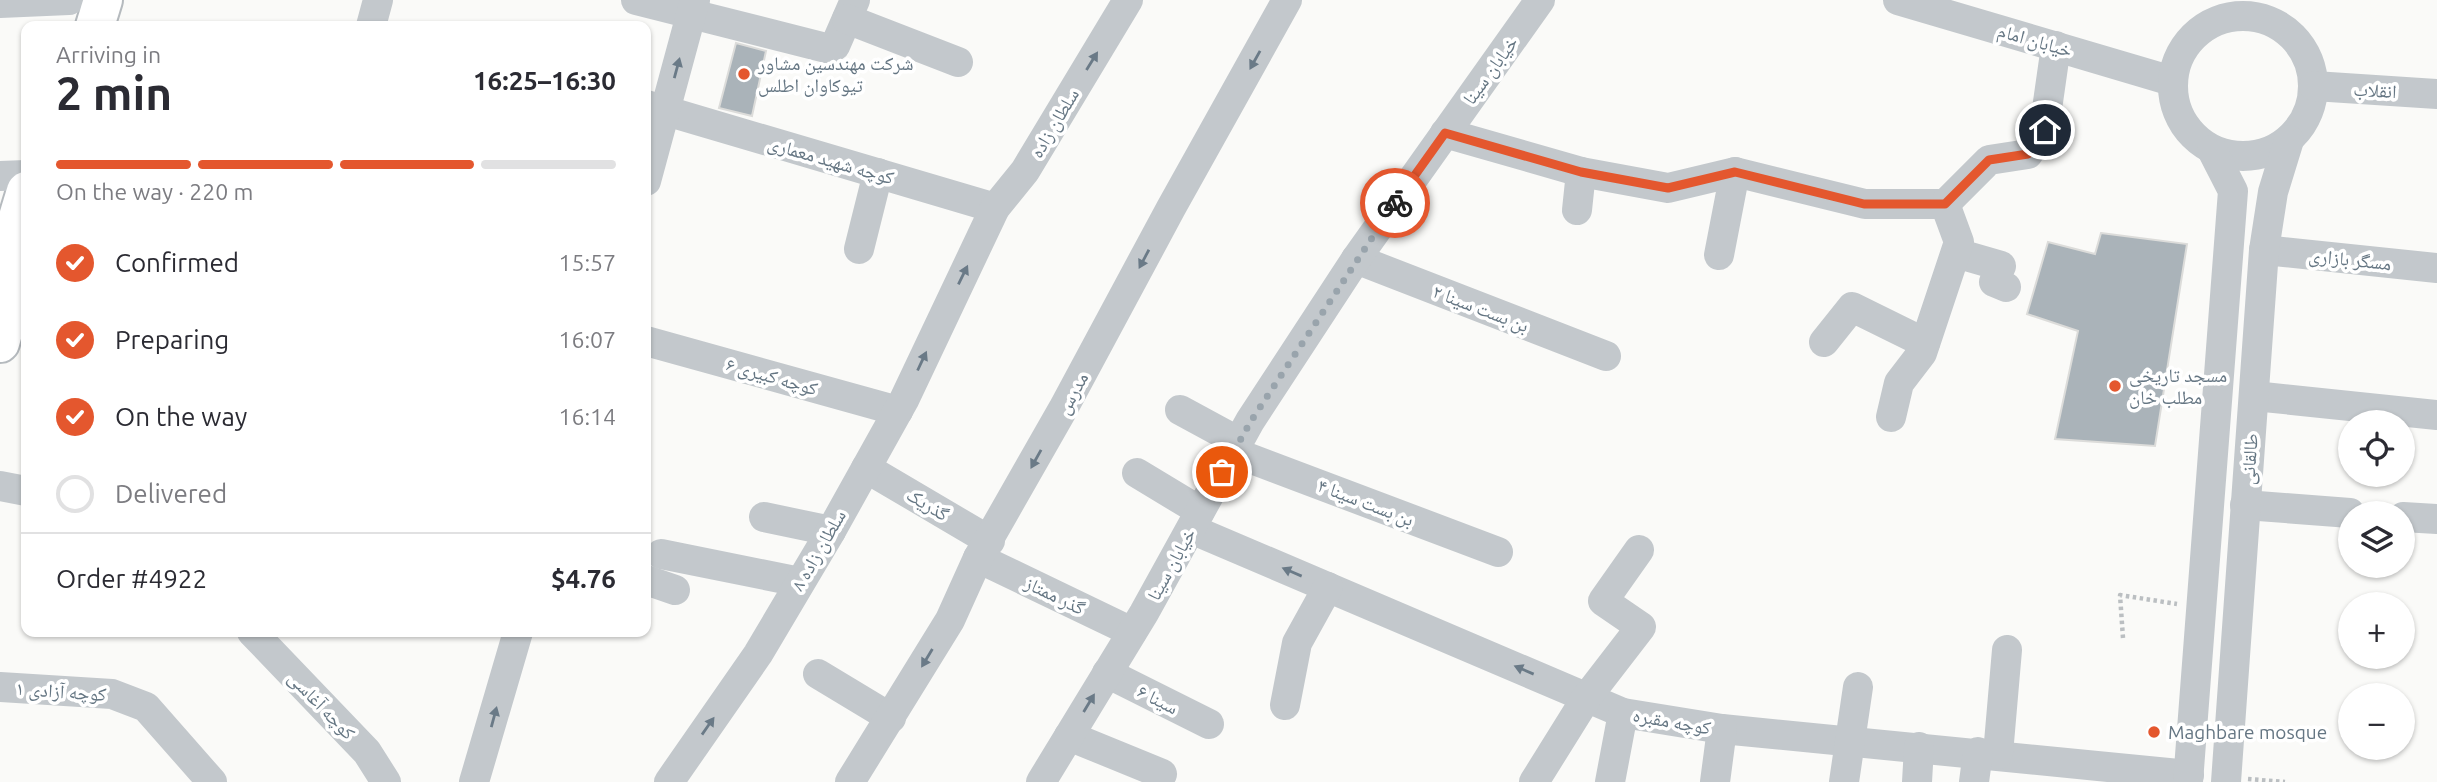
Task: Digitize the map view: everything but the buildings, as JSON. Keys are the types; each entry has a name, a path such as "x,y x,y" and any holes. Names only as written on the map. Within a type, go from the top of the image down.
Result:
{"main road":[{"path":"71,21 77,0"},
{"path":"97,21 103,0"},
{"path":"0,343 19,262 21,242"}],"street":[{"path":"0,3 69,0"},
{"path":"636,0 693,8 830,49 835,46 851,10 958,62"},
{"name":"سلطان زاده","path":"948,307 995,208 1025,171 1128,0"},
{"name":"مدرس","path":"849,782 950,620 984,549 1287,0"},
{"name":"خیابان سینا","path":"1041,782 1132,632 1236,447 1356,260 1540,0"},
{"name":"خیابان امام","path":"1898,0 2172,81"},
{"path":"651,145 656,109 693,8"},
{"path":"2234,8 2255,16 2274,11 2303,49 2311,67 2314,86 2307,115 2290,140 2273,150 2253,156 2232,156 2212,150 2195,138 2181,121 2174,102 2172,81 2177,58 2190,38 2234,8"},
{"path":"1445,133 1581,172 1668,188 1735,172 1864,204 1945,204 1989,160 2028,154 2045,130 2056,46"},
{"name":"انقلاب","path":"2314,86 2437,94"},
{"name":"کوچه شهید معماری","path":"656,109 995,208"},
{"name":"طالقانی","path":"2226,780 2264,250 2273,192 2290,140"},
{"name":"طالقانی","path":"2189,779 2233,191 2212,150"},
{"path":"1577,210 1581,172"},
{"path":"1719,255 1735,172"},
{"path":"859,249 878,173"},
{"path":"0,176 21,175"},
{"path":"1891,417 1899,383 1925,343 1959,242 1945,204"},
{"name":"مسگر بازاری","path":"2264,250 2437,268"},
{"path":"1956,253 2001,266 1994,282 2006,287"},
{"name":"بن بست سینا ۲","path":"1356,260 1606,356"},
{"name":"سلطان زاده ۸","path":"669,782 758,654 831,531 898,411 948,307"},
{"path":"1824,342 1852,307 1925,343"},
{"name":"کوچه کبیری ۶","path":"651,342 898,411"},
{"path":"2254,396 2437,415"},
{"name":"بن بست سینا ۴","path":"1180,410 1236,447 1498,552"},
{"name":"گذریک","path":"866,468 984,549"},
{"name":"کوچه مقبره","path":"1137,473 1195,520 1328,587 1623,713 1722,729 1988,753 2059,772 2189,779"},
{"path":"0,486 21,490"},
{"path":"2245,505 2338,512"},
{"path":"764,517 831,531"},
{"path":"2415,518 2437,519"},
{"name":"گذر ممتاز","path":"984,549 1132,632"},
{"path":"1534,782 1587,697 1641,626 1604,601 1639,550"},
{"path":"661,554 800,582"},
{"path":"651,582 675,590"},
{"path":"1285,705 1297,643 1328,587"},
{"name":"کوچه آغاسی","path":"257,637 367,752 386,782"},
{"path":"474,782 517,637"},
{"path":"1974,782 1988,753 2007,649"},
{"name":"سینا ۶","path":"1107,673 1209,724"},
{"path":"818,674 891,718"},
{"name":"کوچه آزادی ۱","path":"0,687 112,694 146,707 212,782"},
{"path":"1844,782 1858,687"},
{"path":"1610,782 1623,713"},
{"path":"1715,782 1722,729"},
{"path":"1069,736 1162,774"},
{"path":"1917,782 1919,747"}],"path":[{"path":"2123,638 2120,595 2202,608"},
{"path":"2226,780 2285,782"}],"way so far":[{"path":"1222,472 1251,421 1395,203"}],"place":[{"name":"شرکت مهندسین مشاور تیوکاوان اطلس","path":"744,74"},
{"name":"مسجد تاریخی مطلب خان","path":"2115,386"},
{"name":"Maghbare mosque","path":"2154,732"}],"route":[{"path":"1395,203 1445,133 1581,172 1668,188 1735,172 1864,204 1945,204 1989,160 2028,154 2045,130"}]}
